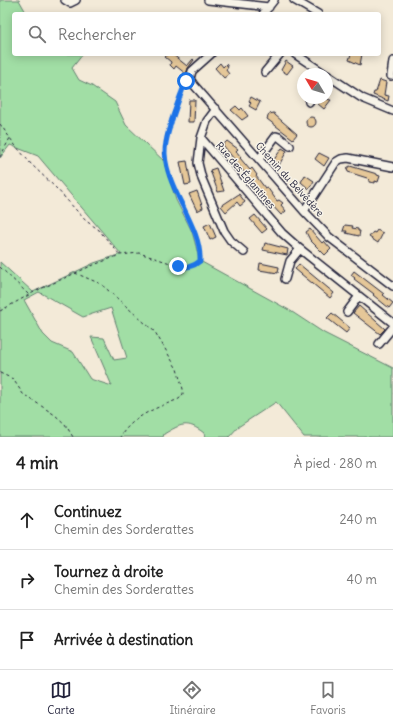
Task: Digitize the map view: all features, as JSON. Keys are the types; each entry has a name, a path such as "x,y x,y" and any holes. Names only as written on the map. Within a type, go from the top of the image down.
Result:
{"street":[{"path":"65,0 70,3 76,0"},
{"path":"208,0 269,7"},
{"path":"265,12 274,0"},
{"path":"294,0 315,12"},
{"path":"190,79 192,71 209,56"},
{"path":"266,72 278,56"},
{"path":"298,56 316,68"},
{"path":"391,76 393,61"},
{"name":"Chemin du Belvédère","path":"190,79 258,159 329,237 393,286"},
{"path":"333,79 362,98 393,111"},
{"path":"216,109 207,120 201,138 198,163 202,179 224,231 231,241 244,252"},
{"path":"258,159 276,136 279,136 290,146"},
{"name":"Rue des Églantines","path":"201,138 282,233 393,323"},
{"path":"304,211 336,162 341,159 348,158 393,167"},
{"path":"285,279 290,262 300,249"},
{"path":"347,312 359,296"},
{"path":"379,344 393,327"}],"path":[{"path":"0,311 75,273 120,255 139,253 186,268 195,265 200,261 197,240 175,193 164,153 169,131 182,90 186,81 190,79"},
{"path":"0,124 15,145 32,164 79,211 86,222 98,229 120,255"},
{"path":"0,157 8,144 10,137"},
{"path":"0,267 29,295"},
{"path":"75,273 101,284 155,332 177,369 183,389 183,394 179,399 147,411 131,422 120,437"},
{"path":"0,373 13,379 23,394 55,415 65,424 73,437"}],"green space":[{"path":"0,0 19,0 26,12 12,12 12,56 81,56 72,68 79,80 92,86 115,102 126,125 165,162 176,200 192,231 200,261 289,310 324,333 393,368 393,437 304,437 276,402 238,427 229,437 205,437 204,433 193,426 184,425 164,434 163,437 0,437 0,262 33,292 94,263 121,254 38,156 10,145 0,158","holes":["39,292 83,317 111,308 127,358 114,360 104,338 91,337 112,386 90,379 73,352 52,343 43,334 24,300"]}],"building":[{"path":"174,56 187,66 193,59 194,60 188,68 186,74 176,66 174,69 170,65 171,62 165,57"},
{"path":"350,56 362,56 360,65 349,60"},
{"path":"286,61 293,66 287,74 281,70"},
{"path":"220,63 223,67 226,64 228,67 226,70 229,74 224,78 215,68"},
{"path":"380,80 386,82 384,95 389,96 388,101 373,95 374,92 376,92"},
{"path":"251,97 260,102 256,110 249,106 251,103 249,101"},
{"path":"189,100 195,100 194,122 188,122"},
{"path":"318,104 328,104 324,109"},
{"path":"236,106 240,110 242,108 248,116 242,120 231,110"},
{"path":"274,113 297,134 293,139 267,119 269,114"},
{"path":"309,117 313,117 315,118 315,126 309,127 306,124 306,120"},
{"path":"227,141 238,149 236,151 241,157 240,158 250,170 252,168 265,188 267,187 277,201 279,200 283,203 281,205 286,211 281,215 258,190 223,145"},
{"path":"282,148 287,151 279,165 273,161"},
{"path":"319,153 329,158 324,166 315,159"},
{"path":"187,161 191,184 185,185 180,162"},
{"path":"350,166 377,174 380,176 378,182 369,182 367,178 348,172 347,168"},
{"path":"216,168 224,191 218,192 210,170"},
{"path":"305,175 314,181 309,189 301,182"},
{"path":"197,191 203,208 197,211 189,194"},
{"path":"239,194 245,202 240,206 237,202 226,212 221,206"},
{"path":"255,215 267,229 262,233 250,219"},
{"path":"210,223 216,237 210,240 204,226"},
{"path":"345,225 353,226 352,228 358,229 358,231 360,231 359,236 343,231"},
{"path":"310,229 322,243 324,241 331,249 325,255 310,240 306,232"},
{"path":"377,230 383,233 378,243 369,237"},
{"path":"265,243 288,249 287,255 263,250"},
{"path":"260,263 279,267 278,273 259,270"},
{"path":"299,264 334,293 330,298 295,269"},
{"path":"354,271 384,294 383,295 393,303 389,308 373,295 374,294 354,279 355,278 351,275"},
{"path":"359,306 385,329 380,334 353,313"},
{"path":"332,313 350,328 346,333 327,318"}],"route":[{"path":"178,266 186,268 195,265 200,261 197,240 175,193 164,153 169,131 186,81"}]}
